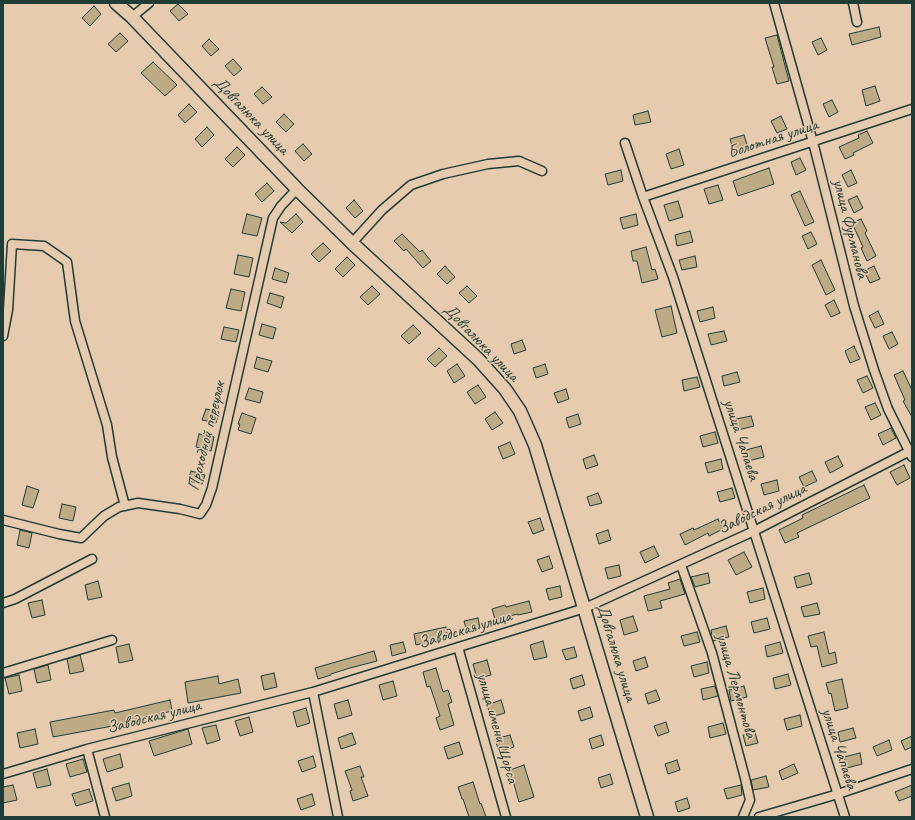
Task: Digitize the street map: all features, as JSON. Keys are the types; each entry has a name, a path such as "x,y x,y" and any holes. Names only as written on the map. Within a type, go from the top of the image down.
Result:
{"street":[{"name":"Довгалюка улица","path":"116,3 132,17 297,189 352,243 478,359 505,389 520,411 536,445 647,817"},
{"path":"132,17 149,3"},
{"name":"улица Фурманова","path":"774,3 862,335 888,409 911,453"},
{"path":"853,3 858,22"},
{"name":"Болотная улица","path":"643,198 912,109"},
{"name":"улица Чапаева","path":"625,143 643,198 673,277 845,817"},
{"path":"352,243 382,210 410,185 443,174 488,164 518,161 542,171"},
{"name":"Проходной переулок","path":"3,520 81,538 104,516 119,507 138,503 180,509 200,514 206,505 212,488 273,218 281,206 297,189"},
{"path":"3,336 8,310 12,244 44,246 67,262 75,321 107,425 112,457 125,506"},
{"name":"Заводская улица","path":"3,774 87,749 313,692 585,608 754,531 911,453"},
{"path":"3,603 15,599 92,559"},
{"name":"улица Лермонтова","path":"681,565 712,653 745,778 750,800 743,817"},
{"path":"3,673 112,640"},
{"name":"улица имени Щорса","path":"458,647 506,817"},
{"path":"313,692 338,817"},
{"path":"87,749 105,817"},
{"path":"759,817 838,794 912,768"}],"building":[{"path":"178,4 188,14 179,21 170,11"},
{"path":"94,6 101,14 90,26 82,18"},
{"path":"879,27 881,37 852,45 849,34"},
{"path":"120,33 128,41 116,52 108,44"},
{"path":"777,35 789,81 777,84 772,67 774,67 765,38"},
{"path":"821,38 827,50 818,55 812,42"},
{"path":"209,39 219,49 211,56 202,46"},
{"path":"233,59 242,69 234,76 225,66"},
{"path":"153,62 177,85 165,96 141,73"},
{"path":"875,86 880,101 866,106 862,90"},
{"path":"262,87 272,97 263,104 254,94"},
{"path":"832,100 838,112 829,117 823,104"},
{"path":"189,104 197,112 185,123 178,115"},
{"path":"648,111 651,122 635,125 633,115"},
{"path":"284,114 294,124 286,132 276,122"},
{"path":"781,116 787,129 777,133 771,121"},
{"path":"207,127 214,135 202,147 195,139"},
{"path":"867,131 873,143 853,153 854,155 845,159 839,147 859,138 858,135"},
{"path":"744,135 749,151 735,155 730,139"},
{"path":"303,144 312,154 304,161 295,151"},
{"path":"237,147 245,155 233,167 225,159"},
{"path":"679,149 684,165 671,169 666,154"},
{"path":"800,158 806,170 796,175 791,162"},
{"path":"769,168 774,184 738,196 733,181"},
{"path":"621,170 623,181 608,185 605,174"},
{"path":"851,170 857,183 848,187 842,175"},
{"path":"267,183 274,191 262,202 255,194"},
{"path":"718,185 723,200 709,204 704,189"},
{"path":"800,191 814,222 805,226 791,195"},
{"path":"857,196 863,208 854,213 848,200"},
{"path":"354,200 363,211 355,218 346,208"},
{"path":"678,201 683,217 669,221 664,205"},
{"path":"247,214 262,218 257,236 242,233"},
{"path":"296,214 303,222 292,233 280,222 286,223"},
{"path":"636,214 638,225 623,229 620,218"},
{"path":"861,219 867,231 865,233 876,256 867,261 861,248 863,247 852,223"},
{"path":"690,231 693,242 677,246 675,235"},
{"path":"811,232 817,244 808,249 802,236"},
{"path":"402,234 420,252 422,250 431,261 423,268 406,249 404,251 394,241"},
{"path":"323,243 331,251 319,262 311,254"},
{"path":"646,247 652,270 655,269 658,279 642,283 637,261 633,261 631,251"},
{"path":"238,255 253,258 249,277 234,274"},
{"path":"695,256 697,267 682,270 679,260"},
{"path":"347,257 355,265 343,277 335,269"},
{"path":"821,260 835,290 826,295 812,265"},
{"path":"445,266 455,277 447,284 437,274"},
{"path":"874,266 880,279 870,283 864,271"},
{"path":"275,268 289,273 286,283 272,279"},
{"path":"372,286 380,294 368,305 360,297"},
{"path":"467,286 477,296 469,303 459,293"},
{"path":"231,289 245,292 241,311 226,308"},
{"path":"270,293 284,297 281,308 267,303"},
{"path":"834,300 840,313 831,317 825,305"},
{"path":"671,306 677,333 662,337 655,310"},
{"path":"713,307 715,318 700,322 697,311"},
{"path":"878,311 884,324 875,328 869,316"},
{"path":"262,324 276,328 273,339 259,335"},
{"path":"413,325 421,333 409,344 401,336"},
{"path":"224,327 239,330 236,342 221,339"},
{"path":"724,331 727,341 711,345 708,334"},
{"path":"892,332 898,344 889,349 883,336"},
{"path":"522,340 526,350 514,354 511,344"},
{"path":"854,346 860,359 850,363 845,351"},
{"path":"439,348 447,356 435,367 427,359"},
{"path":"257,357 272,361 268,372 254,368"},
{"path":"457,364 465,376 454,383 447,371"},
{"path":"545,364 548,374 536,378 533,368"},
{"path":"903,371 912,390 912,417 903,401 905,400 894,375"},
{"path":"737,372 740,382 724,386 722,376"},
{"path":"867,376 873,388 863,393 857,380"},
{"path":"697,377 700,387 684,391 682,380"},
{"path":"478,385 486,397 475,404 467,392"},
{"path":"249,388 263,392 260,403 245,399"},
{"path":"566,389 569,399 558,403 554,393"},
{"path":"875,403 881,415 871,420 865,407"},
{"path":"206,409 219,412 216,423 202,420"},
{"path":"495,412 503,423 492,430 485,419"},
{"path":"242,413 256,418 251,434 238,430 240,424 238,424"},
{"path":"578,414 581,424 569,428 566,418"},
{"path":"751,416 754,426 738,430 736,419"},
{"path":"891,428 896,438 883,445 878,434"},
{"path":"715,432 718,443 703,447 700,436"},
{"path":"199,434 214,437 211,451 196,447"},
{"path":"510,442 515,454 503,459 498,447"},
{"path":"761,446 764,457 748,461 746,450"},
{"path":"594,455 598,465 586,469 583,459"},
{"path":"838,456 843,466 830,473 825,462"},
{"path":"721,459 723,469 708,473 705,463"},
{"path":"904,465 910,478 897,485 890,472"},
{"path":"191,471 205,475 202,484 188,481"},
{"path":"812,471 817,481 804,487 799,477"},
{"path":"777,480 779,491 764,495 761,484"},
{"path":"864,485 870,498 797,533 799,537 785,543 779,530 803,518 802,515"},
{"path":"27,486 39,490 33,508 22,505"},
{"path":"732,488 735,498 720,502 717,492"},
{"path":"598,493 602,503 590,506 587,497"},
{"path":"62,504 76,507 73,521 59,518"},
{"path":"540,518 544,530 533,534 528,522"},
{"path":"718,519 723,529 709,536 708,533 685,545 680,534 693,528 694,530"},
{"path":"20,530 32,533 29,548 17,545"},
{"path":"608,530 611,540 599,544 596,534"},
{"path":"654,546 659,556 645,563 640,552"},
{"path":"744,552 752,567 736,575 728,560"},
{"path":"549,556 553,568 542,572 537,560"},
{"path":"619,565 621,576 608,579 605,568"},
{"path":"708,573 710,583 695,587 691,577"},
{"path":"809,573 812,584 797,588 794,577"},
{"path":"680,579 685,594 660,601 662,608 648,611 644,596 670,589 668,583"},
{"path":"98,581 102,597 88,600 85,585"},
{"path":"560,586 562,597 549,600 546,589"},
{"path":"763,588 765,599 750,603 747,592"},
{"path":"42,600 45,615 32,618 28,603"},
{"path":"529,601 532,612 495,619 492,609"},
{"path":"817,603 820,614 804,617 801,607"},
{"path":"633,616 638,631 624,635 620,620"},
{"path":"478,618 480,628 467,632 464,621"},
{"path":"767,618 770,629 754,633 751,622"},
{"path":"726,626 729,637 713,641 711,630"},
{"path":"446,627 448,637 416,645 414,634"},
{"path":"697,632 700,642 684,646 681,636"},
{"path":"824,632 829,654 835,652 837,663 822,667 817,646 811,647 808,636"},
{"path":"543,641 547,657 534,660 530,645"},
{"path":"403,642 406,652 392,656 390,645"},
{"path":"780,642 783,653 767,657 765,646"},
{"path":"129,644 133,660 119,663 116,647"},
{"path":"574,647 577,657 566,660 562,650"},
{"path":"374,651 377,661 318,679 315,668"},
{"path":"80,655 84,671 70,674 67,659"},
{"path":"645,657 648,667 636,671 633,661"},
{"path":"487,660 491,675 477,679 473,664"},
{"path":"707,662 709,673 694,677 691,666"},
{"path":"48,665 51,680 37,683 34,669"},
{"path":"436,668 443,692 448,690 452,702 448,704 454,725 440,730 436,718 440,716 430,686 427,687 423,672"},
{"path":"274,673 277,687 264,690 261,676"},
{"path":"788,674 791,685 775,689 773,678"},
{"path":"19,675 22,691 9,694 5,678"},
{"path":"582,675 585,685 573,689 570,679"},
{"path":"218,676 219,684 238,679 241,693 188,703 185,682"},
{"path":"842,679 848,708 835,711 831,693 829,694 826,683"},
{"path":"393,681 397,696 383,700 379,685"},
{"path":"715,686 718,696 703,700 701,689"},
{"path":"744,686 747,697 731,701 729,690"},
{"path":"656,690 660,700 648,704 645,694"},
{"path":"170,700 172,711 117,724 118,725 53,737 50,722 114,710 115,713"},
{"path":"348,700 352,715 338,719 334,704"},
{"path":"501,700 505,713 491,717 487,705"},
{"path":"590,707 593,717 581,721 578,711"},
{"path":"306,708 310,723 297,727 293,712"},
{"path":"800,715 802,726 787,730 784,719"},
{"path":"249,717 253,732 240,736 235,721"},
{"path":"666,722 669,732 658,736 654,726"},
{"path":"723,723 726,734 710,738 708,727"},
{"path":"216,725 220,740 207,744 202,728"},
{"path":"853,728 856,738 840,742 838,732"},
{"path":"35,729 38,744 20,748 17,733"},
{"path":"188,729 192,744 154,756 149,741"},
{"path":"755,732 758,743 746,746 743,735"},
{"path":"352,733 356,744 341,749 338,738"},
{"path":"510,735 514,747 499,752 495,739"},
{"path":"601,735 604,745 592,749 589,739"},
{"path":"912,736 912,747 905,750 901,741"},
{"path":"889,740 892,750 877,756 873,747"},
{"path":"459,742 463,754 448,759 444,747"},
{"path":"860,753 862,764 847,768 844,757"},
{"path":"120,754 123,767 107,772 103,759"},
{"path":"313,756 316,767 302,772 298,761"},
{"path":"83,759 87,772 70,777 66,764"},
{"path":"677,760 680,770 668,774 665,764"},
{"path":"794,764 798,773 782,780 779,771"},
{"path":"524,765 534,797 519,802 510,770"},
{"path":"360,766 364,777 361,777 368,796 353,801 350,791 352,790 345,771"},
{"path":"47,769 51,785 37,788 33,773"},
{"path":"610,774 613,784 601,788 598,778"},
{"path":"766,776 769,787 753,790 751,780"},
{"path":"473,782 486,817 469,817 462,799 458,787"},
{"path":"129,783 132,796 116,801 112,788"},
{"path":"13,785 17,800 3,803 3,787"},
{"path":"741,785 742,795 727,799 724,789"},
{"path":"912,785 912,796 899,801 895,792"},
{"path":"89,789 93,801 76,806 72,794"},
{"path":"312,794 315,805 301,810 297,799"},
{"path":"687,798 690,808 678,812 675,802"}]}
